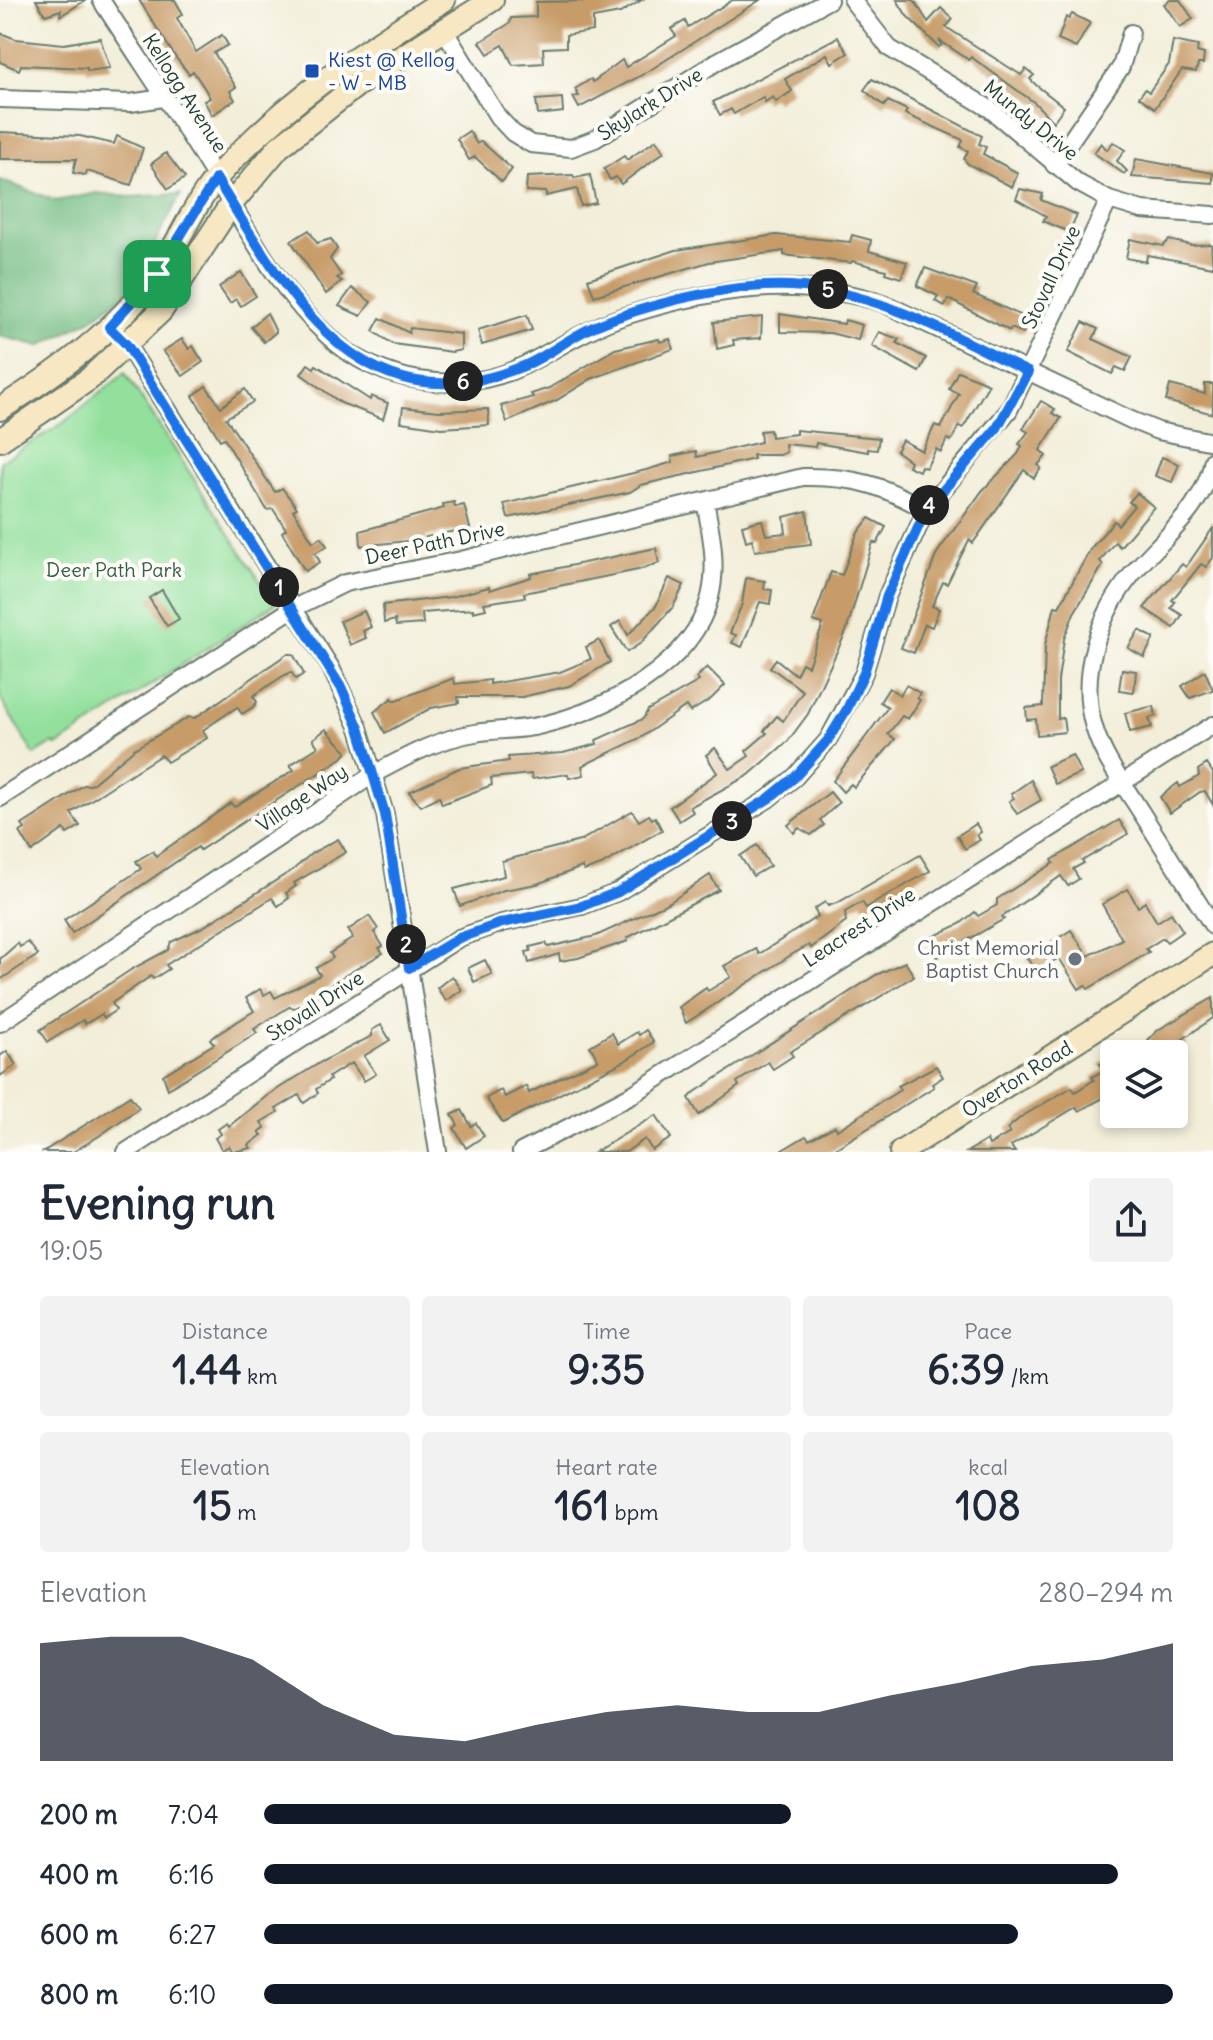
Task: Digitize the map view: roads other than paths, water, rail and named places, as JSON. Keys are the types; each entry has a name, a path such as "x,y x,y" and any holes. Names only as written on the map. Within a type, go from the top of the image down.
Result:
{"main road":[{"path":"0,440 52,407 127,345 161,311 232,203 279,147 318,113 492,0"},
{"path":"0,409 38,385 109,327 157,274 216,178 301,95 437,5"},
{"name":"Skylark Drive","path":"437,5 444,30"},
{"name":"Overton Road","path":"901,1152 1213,954"}],"street":[{"name":"Kellogg Avenue","path":"101,0 270,263 326,335 373,366 410,379 447,384 482,379 522,367 594,326 629,314 765,286 848,292 883,303 1158,431 1213,442"},
{"name":"Skylark Drive","path":"444,30 498,117 513,133 531,144 571,148 595,139 718,61 829,0"},
{"name":"Mundy Drive","path":"852,0 889,48 990,109 1054,165 1109,200 1142,210 1213,215"},
{"path":"1054,165 1121,67 1131,33"},
{"path":"0,99 139,103 163,98"},
{"name":"Stovall Drive","path":"126,1152 459,938 502,923 582,906 618,892 768,799 795,777 828,740 847,709 864,673 887,596 926,510 997,428 1028,372 1109,200"},
{"path":"109,327 127,345 342,689 374,774 385,814 438,1152"},
{"path":"1213,460 1204,489 1192,507 1110,605 1097,635 1091,665 1093,725 1107,758 1213,926"},
{"name":"Deer Path Drive","path":"0,798 292,609 345,583 461,560 803,477 840,476 887,488 926,510"},
{"name":"Village Way","path":"0,1023 374,774 416,751 448,739 540,726 566,718 611,699 667,662 701,620 710,597 714,566 705,501"},
{"name":"Leacrest Drive","path":"521,1152 633,1094 1213,725"}],"place":[{"name":"Kiest @ Kellog - W - MB","path":"312,71"},
{"name":"Christ Memorial Baptist Church","path":"1075,959"}],"park label":[{"name":"Deer Path Park","path":"114,570"}]}
